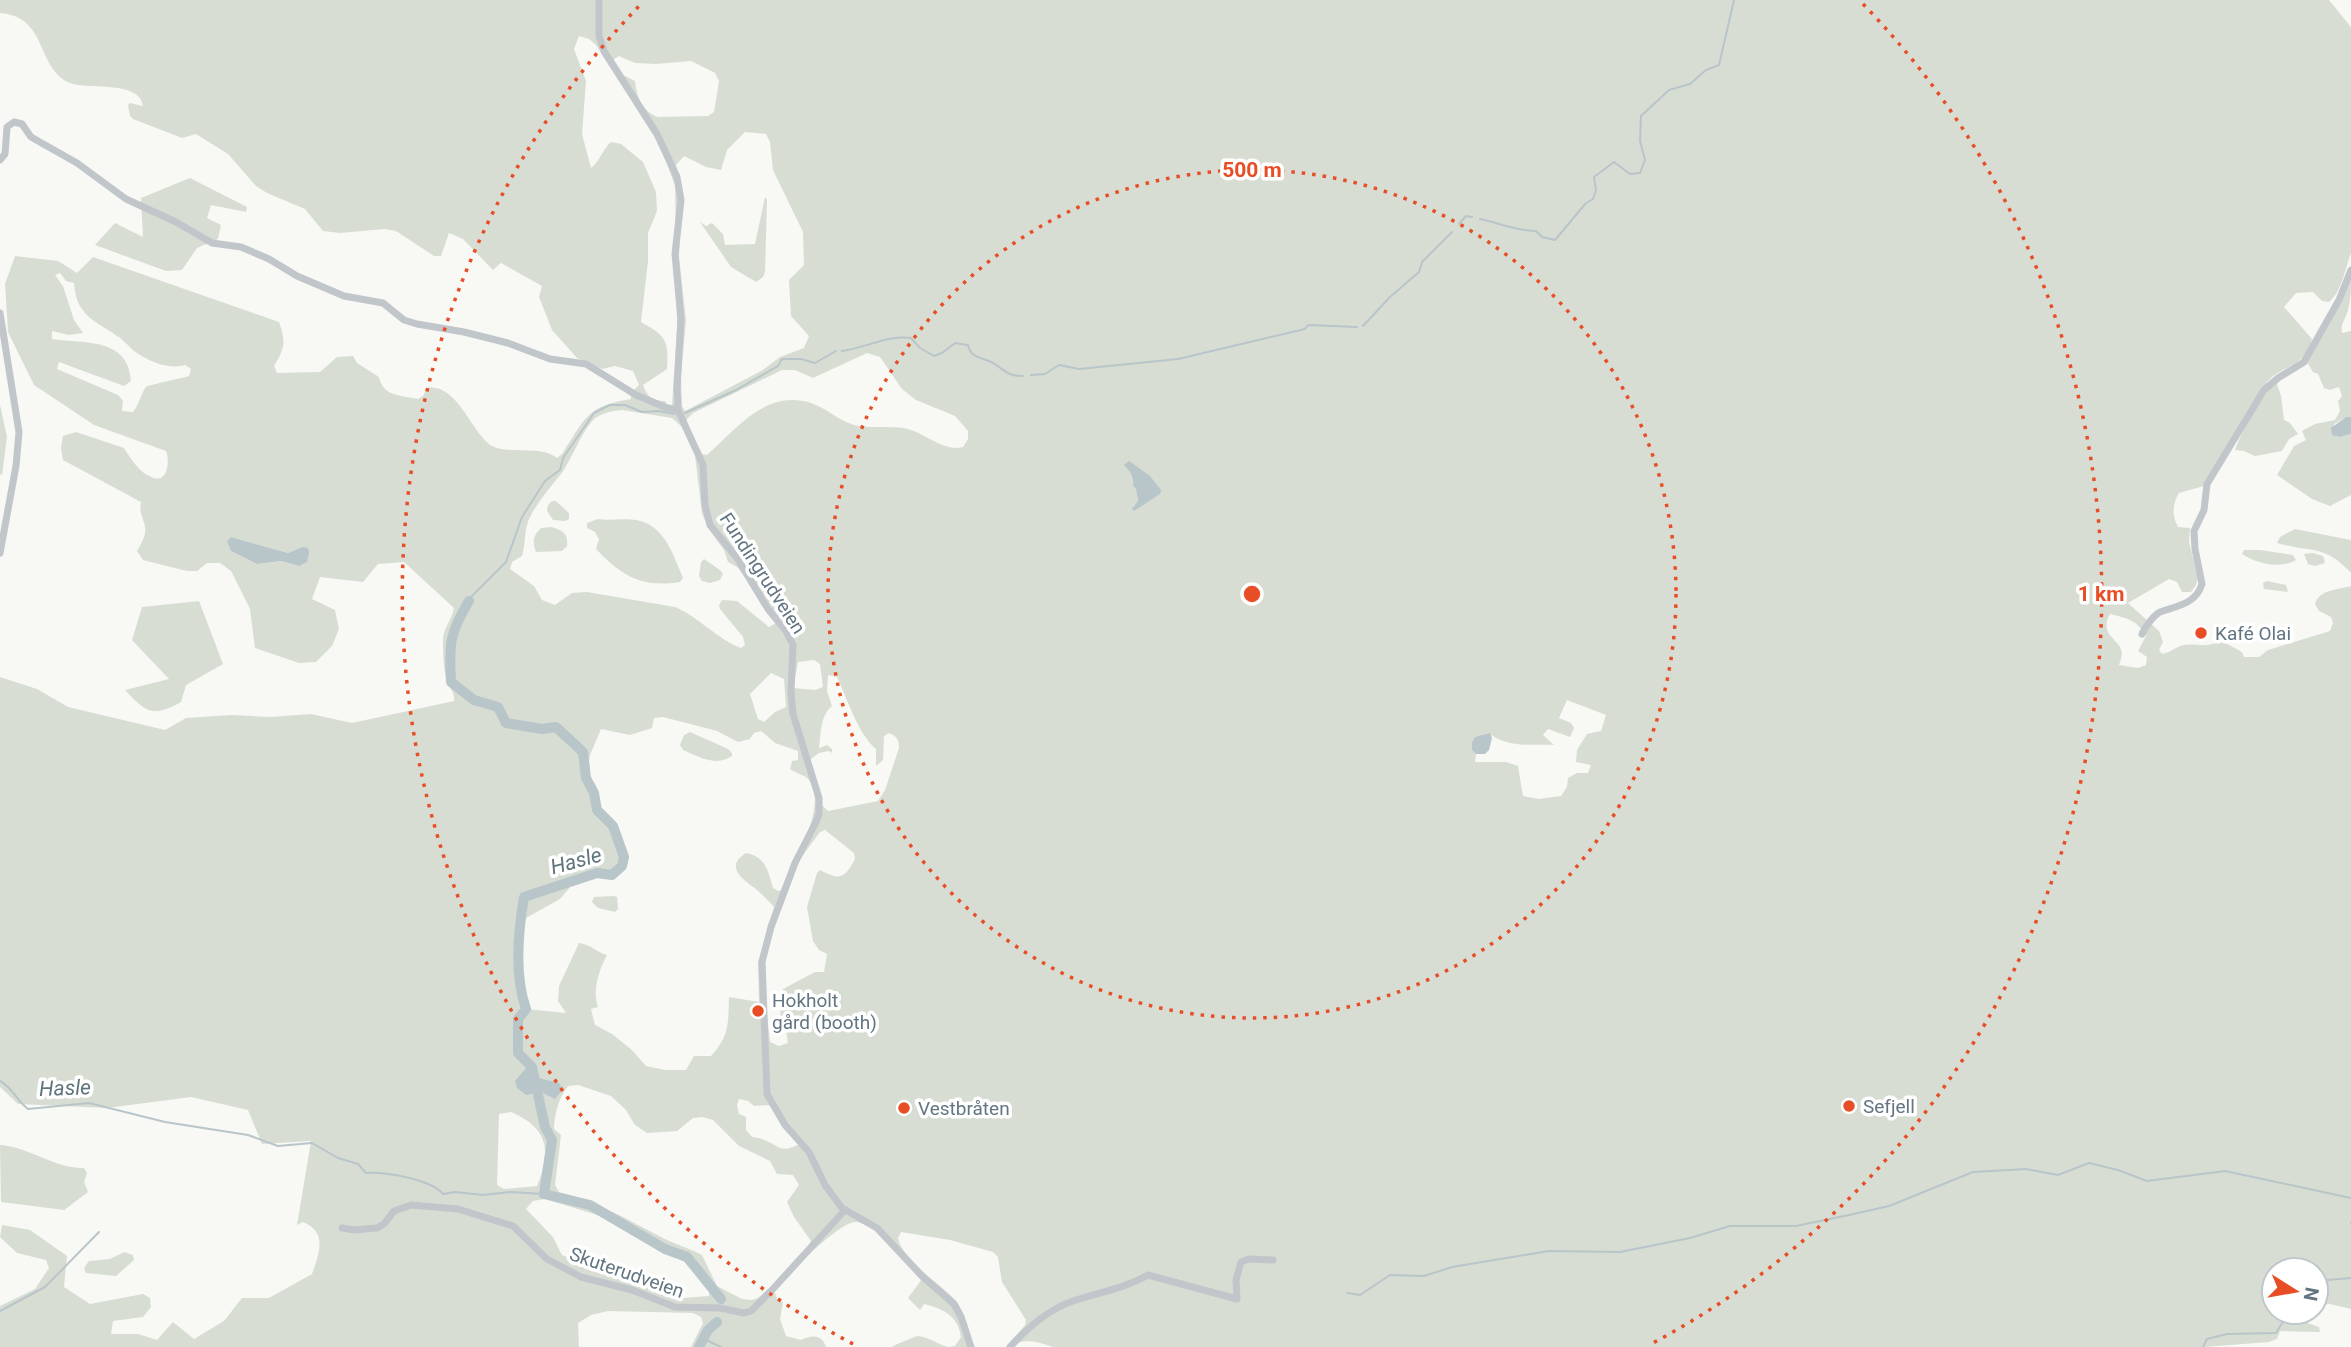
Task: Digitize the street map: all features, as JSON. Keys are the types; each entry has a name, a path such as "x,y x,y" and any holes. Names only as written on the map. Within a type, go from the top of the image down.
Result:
{"street":[{"name":"Fundingrudveien","path":"599,0 599,36 604,51 657,134 671,160 679,186 681,200 676,254 681,319 678,410 703,465 705,505 710,525 737,558 793,645 791,703 801,747 816,786 819,807 816,822 795,863 762,962 767,1094 777,1114 809,1152 825,1185 845,1210 877,1228 922,1276 954,1304 971,1347"},
{"path":"0,160 5,154 9,124 22,124 31,137 77,163 126,199 176,222 212,243 241,247 269,259 297,276 344,296 383,303 404,320 416,324 464,332 550,359 575,360 636,395 678,410"},
{"path":"2141,634 2158,613 2179,608 2201,589 2194,549 2194,531 2204,510 2207,484 2264,390 2278,377 2304,362 2339,300 2351,270"},
{"path":"0,313 19,432 16,466 0,553"},
{"name":"Skuterudveien","path":"342,1228 360,1231 377,1228 384,1224 394,1211 407,1205 458,1209 513,1226 547,1259 581,1277 632,1290 675,1307 721,1308 741,1313 751,1311 845,1210"},
{"path":"1010,1347 1030,1325 1062,1306 1074,1300 1135,1283 1148,1275 1237,1299 1236,1280 1241,1262 1249,1259 1273,1260"}],"shaded area":[{"path":"0,0 2329,0 2351,27 2351,253 2343,279 2329,302 2322,301 2313,292 2296,293 2284,307 2312,339 2309,348 2299,361 2267,382 2204,486 2179,493 2177,497 2174,506 2175,519 2178,527 2190,528 2189,542 2198,579 2196,585 2191,592 2182,592 2177,582 2169,579 2128,603 2159,631 2163,642 2159,650 2162,654 2181,646 2207,645 2220,640 2242,652 2244,657 2259,657 2268,650 2330,631 2333,623 2331,617 2319,611 2315,604 2317,599 2335,589 2351,586 2351,1309 2330,1304 2330,1256 2260,1256 2260,1326 2316,1326 2320,1332 2280,1331 2277,1339 2269,1342 2205,1347 1053,1347 1030,1341 1007,1347 1026,1320 1002,1282 998,1257 993,1252 950,1240 901,1232 898,1238 907,1256 955,1300 965,1316 974,1347 949,1347 955,1346 961,1337 957,1324 944,1311 924,1304 920,1310 908,1298 922,1279 884,1237 857,1222 849,1224 827,1239 774,1291 778,1301 783,1302 780,1319 786,1336 801,1340 816,1337 822,1340 826,1347 691,1347 703,1323 701,1317 693,1313 608,1311 591,1315 578,1323 579,1347 0,1347 0,1306 35,1289 49,1268 46,1260 17,1253 0,1237 2,1225 30,1230 67,1256 64,1287 90,1304 143,1294 150,1298 151,1307 143,1317 113,1321 111,1334 138,1334 157,1340 173,1322 194,1339 224,1321 242,1298 269,1298 312,1274 320,1244 311,1226 303,1222 297,1225 311,1141 262,1144 248,1110 191,1097 107,1108 18,1104 0,1087 0,677 37,689 68,707 165,730 186,718 232,715 270,717 311,714 352,723 454,701 445,671 443,640 454,608 404,562 378,564 363,582 320,577 312,599 335,610 339,629 332,646 316,662 299,663 255,648 250,609 231,571 220,563 207,563 197,571 187,571 143,560 137,551 145,533 141,502 63,460 63,436 76,432 124,448 139,469 157,479 166,471 166,451 94,425 34,385 8,332 5,284 15,256 58,261 77,273 93,257 279,322 283,345 274,366 277,373 320,372 337,357 353,356 357,363 379,377 384,388 394,394 418,399 427,388 437,388 446,393 462,408 489,444 504,449 541,452 557,458 589,416 605,405 631,399 631,393 639,385 633,371 615,366 602,369 577,358 552,330 539,297 542,286 501,263 493,270 463,239 449,233 441,256 434,256 396,231 323,231 305,209 256,186 228,154 196,134 182,138 133,119 128,105 130,103 143,106 140,98 133,92 112,87 78,85 59,76 34,33 16,17 0,13","holes":["579,36 596,45 661,147 675,186 677,329 672,405 651,397 643,385 667,369 664,340 656,331 641,322 648,261 648,233 657,211 656,192 643,162 621,144 611,142 591,168 582,134 586,81 574,49","619,56 635,63 691,61 715,73 719,81 714,112 708,116 658,117 644,107 635,81 623,75 613,60","745,132 766,134 770,142 773,170 803,232 804,265 789,280 791,316 809,336 804,348 780,357 763,370 685,411 682,406 681,375 686,321 679,256 682,196 676,165 684,156 706,167 721,170 727,150","60,273 66,281 74,283 80,306 94,321 145,358 158,364 185,365 191,369 189,376 146,387 133,412 122,411 123,401 118,395 57,369 59,362 124,386 131,381 128,367 122,357 113,350 103,345 52,339 52,331 69,335 83,333 74,320 63,286 55,275","867,353 880,357 902,389 916,400 955,416 968,431 968,439 963,447 949,447 908,429 854,425 816,405 795,400 766,406 741,423 707,455 702,454 687,425 687,419 693,413 782,370 795,370 813,378","622,410 672,418 682,427 695,455 702,514 724,550 728,562 743,574 776,623 769,627 737,601 722,600 720,609 743,637 745,645 741,648 675,607 587,592 572,593 555,605 542,600 534,586 510,569 512,562 522,556 529,519 561,474 592,421 606,413","1129,470 1150,476 1155,484 1138,501 1133,486 1134,480","231,537 288,553 302,547 299,566 281,561 257,564 231,551","2110,614 2126,618 2139,626 2146,636 2138,651 2147,657 2146,665 2138,668 2119,665 2122,653 2107,627","814,660 820,664 823,687 815,690 793,688 798,662","771,673 784,679 786,707 764,722 758,719 750,694","828,675 837,677 858,725 876,749 876,766 883,760 884,736 889,733 894,735 899,743 885,790 878,801 828,811 822,805 810,764 811,759 819,753 832,753 832,749 827,745 819,748 825,715 832,706 827,691","1567,700 1606,715 1601,731 1587,734 1577,750 1576,762 1591,765 1588,773 1577,773 1568,778 1567,787 1561,796 1539,799 1523,796 1518,766 1506,762 1475,762 1476,754 1472,750 1490,734 1512,743 1554,745 1543,735 1548,729 1570,737 1574,728 1571,723 1559,718","663,717 717,731 738,742 750,739 754,733 761,731 775,743 798,751 798,760 792,761 790,769 807,778 814,791 812,820 781,890 773,888 765,866 758,858 746,853 737,863 740,876 774,907 758,962 759,1002 729,997 728,1022 722,1042 711,1056 694,1056 686,1070 646,1066 632,1050 595,1025 591,1009 598,1007 597,981 607,955 590,946 579,943 559,986 558,1001 566,1013 526,1009 520,991 520,924 560,899 571,886 597,873 612,875 622,866 624,857 613,826 597,810 594,793 586,778 590,755 601,729 630,735 652,728 654,718","825,830 854,853 855,859 848,871 840,876 820,870 817,873 807,907 813,941 819,950 827,954 824,972 815,972 783,989 780,1017 785,1023 788,1043 779,1046 770,1042 763,979 768,942 798,862 820,832","578,1085 611,1096 626,1110 635,1125 647,1133 677,1131 693,1118 713,1120 739,1146 770,1161 777,1174 793,1175 799,1185 787,1202 811,1241 806,1249 758,1298 742,1299 717,1286 702,1255 599,1205 559,1192 555,1185 561,1135 554,1129 556,1112 568,1086","739,1099 754,1106 769,1105 799,1144 786,1149 752,1137 746,1130 746,1117 739,1114","511,1112 533,1125 544,1142 542,1173 537,1186 504,1189 497,1185 499,1114","545,1199 604,1217 627,1229 688,1264 709,1292 709,1296 684,1298 630,1276 562,1255 553,1237 526,1209 533,1201"]},
{"path":"190,178 247,207 246,212 211,205 207,218 221,225 218,239 197,248 182,270 166,271 95,245 115,223 143,237 141,198"},
{"path":"765,197 765,272 756,282 731,267 700,222 706,226 712,223 723,234 725,245 755,244"},
{"path":"2351,278 2350,302 2342,324 2342,333 2351,331 2351,417 2334,424 2336,437 2351,434 2351,495 2330,506 2312,499 2277,475 2294,446 2306,440 2302,431 2315,424 2335,420 2340,411 2338,401 2342,396 2339,387 2330,390 2324,388 2318,374 2313,372 2307,362"},
{"path":"2276,381 2284,420 2290,423 2298,434 2289,439 2282,451 2255,456 2235,450 2252,414"},
{"path":"0,405 7,437 2,475 0,474"},
{"path":"2346,417 2351,417 2351,434 2339,437 2332,435 2331,428"},
{"path":"1129,461 1150,476 1161,490 1160,494 1134,511 1132,509 1138,501 1136,489 1131,474 1124,465"},
{"path":"552,501 556,501 569,513 569,519 553,520 547,511"},
{"path":"598,519 636,520 654,528 667,542 683,578 680,582 654,583 624,573 596,549 599,539 595,532 587,528 587,523"},
{"path":"552,527 564,533 567,546 562,551 536,552 536,534 541,528"},
{"path":"2295,529 2351,540 2351,573 2325,553 2277,543 2280,537"},
{"path":"231,537 288,553 302,547 308,548 307,562 299,566 281,561 257,564 231,551 227,541"},
{"path":"2244,550 2293,555 2296,560 2283,564 2262,563 2242,554"},
{"path":"2304,554 2323,556 2325,563 2315,566 2308,564"},
{"path":"704,559 720,570 723,574 720,580 710,583 702,581 699,576"},
{"path":"2267,581 2286,585 2288,592 2264,589 2263,583"},
{"path":"199,601 223,664 186,685 181,702 163,710 144,708 125,690 169,679 132,640 142,607"},
{"path":"690,732 728,749 732,756 714,761 683,750 680,745 684,735"},
{"path":"1490,733 1492,738 1489,750 1485,754 1476,754 1472,750 1475,737"},
{"path":"594,897 617,897 618,909 615,912 598,908 592,902"},
{"path":"528,1066 535,1077 559,1083 563,1089 555,1099 541,1092 526,1095 517,1088 515,1081"},
{"path":"0,1145 63,1165 84,1168 87,1173 84,1182 88,1192 64,1210 1,1202"},
{"path":"124,1252 133,1255 134,1260 116,1276 86,1273 84,1268 89,1261 110,1259"},
{"path":"918,1336 926,1338 948,1347 892,1347"}],"waterway":[{"path":"1480,219 1536,231 1542,237 1555,240 1586,203 1593,199 1596,190 1594,177 1614,162 1630,174 1640,173 1645,160 1640,141 1641,116 1669,90 1690,84 1706,70 1719,65 1734,0"},
{"path":"1459,224 1466,216 1472,217"},
{"path":"1363,326 1390,297 1419,272 1422,262 1452,232"},
{"path":"1031,375 1045,374 1059,365 1079,369 1178,359 1305,329 1308,325 1357,327"},
{"path":"842,351 893,338 911,338 920,348 934,356 955,343 968,345 974,355 1009,373 1023,376"},
{"path":"685,413 736,390 778,366 782,359 801,359 815,363 836,351"},
{"path":"469,599 506,562 522,517 545,481 560,470 563,458 594,413 610,405 625,405 642,412 674,414"},
{"name":"Hasle","path":"469,601 454,631 450,658 451,682 474,700 498,707 506,723 542,729 556,727 583,752 586,778 594,793 597,810 613,826 624,857 622,866 612,875 597,873 524,897 518,953 520,982 526,1009 518,1019 518,1053 532,1067 545,1127 552,1140 544,1194 590,1205 665,1249 687,1257 721,1299"},
{"name":"Hasle","path":"0,1081 28,1109 89,1103 165,1122 248,1135 278,1146 312,1143 338,1158 358,1164 366,1173 418,1180 443,1194 544,1194"},
{"path":"1347,1293 1360,1295 1390,1275 1424,1276 1452,1267 1549,1251 1620,1252 1690,1238 1730,1226 1796,1226 1889,1206 1973,1172 2026,1169 2058,1175 2089,1163 2147,1181 2225,1171 2351,1198"},
{"path":"0,1311 45,1287 99,1232"},
{"path":"2330,1280 2351,1278"},
{"name":"Hasle","path":"699,1347 708,1330 717,1322"},
{"path":"2203,1347 2207,1339 2227,1334 2276,1333 2280,1326"},
{"path":"704,1339 721,1347"}],"place":[{"name":"Kafé Olai","path":"2201,633"},
{"name":"Hokholt gård (booth)","path":"758,1011"},
{"name":"Sefjell","path":"1849,1106"},
{"name":"Vestbråten","path":"904,1108"}]}
